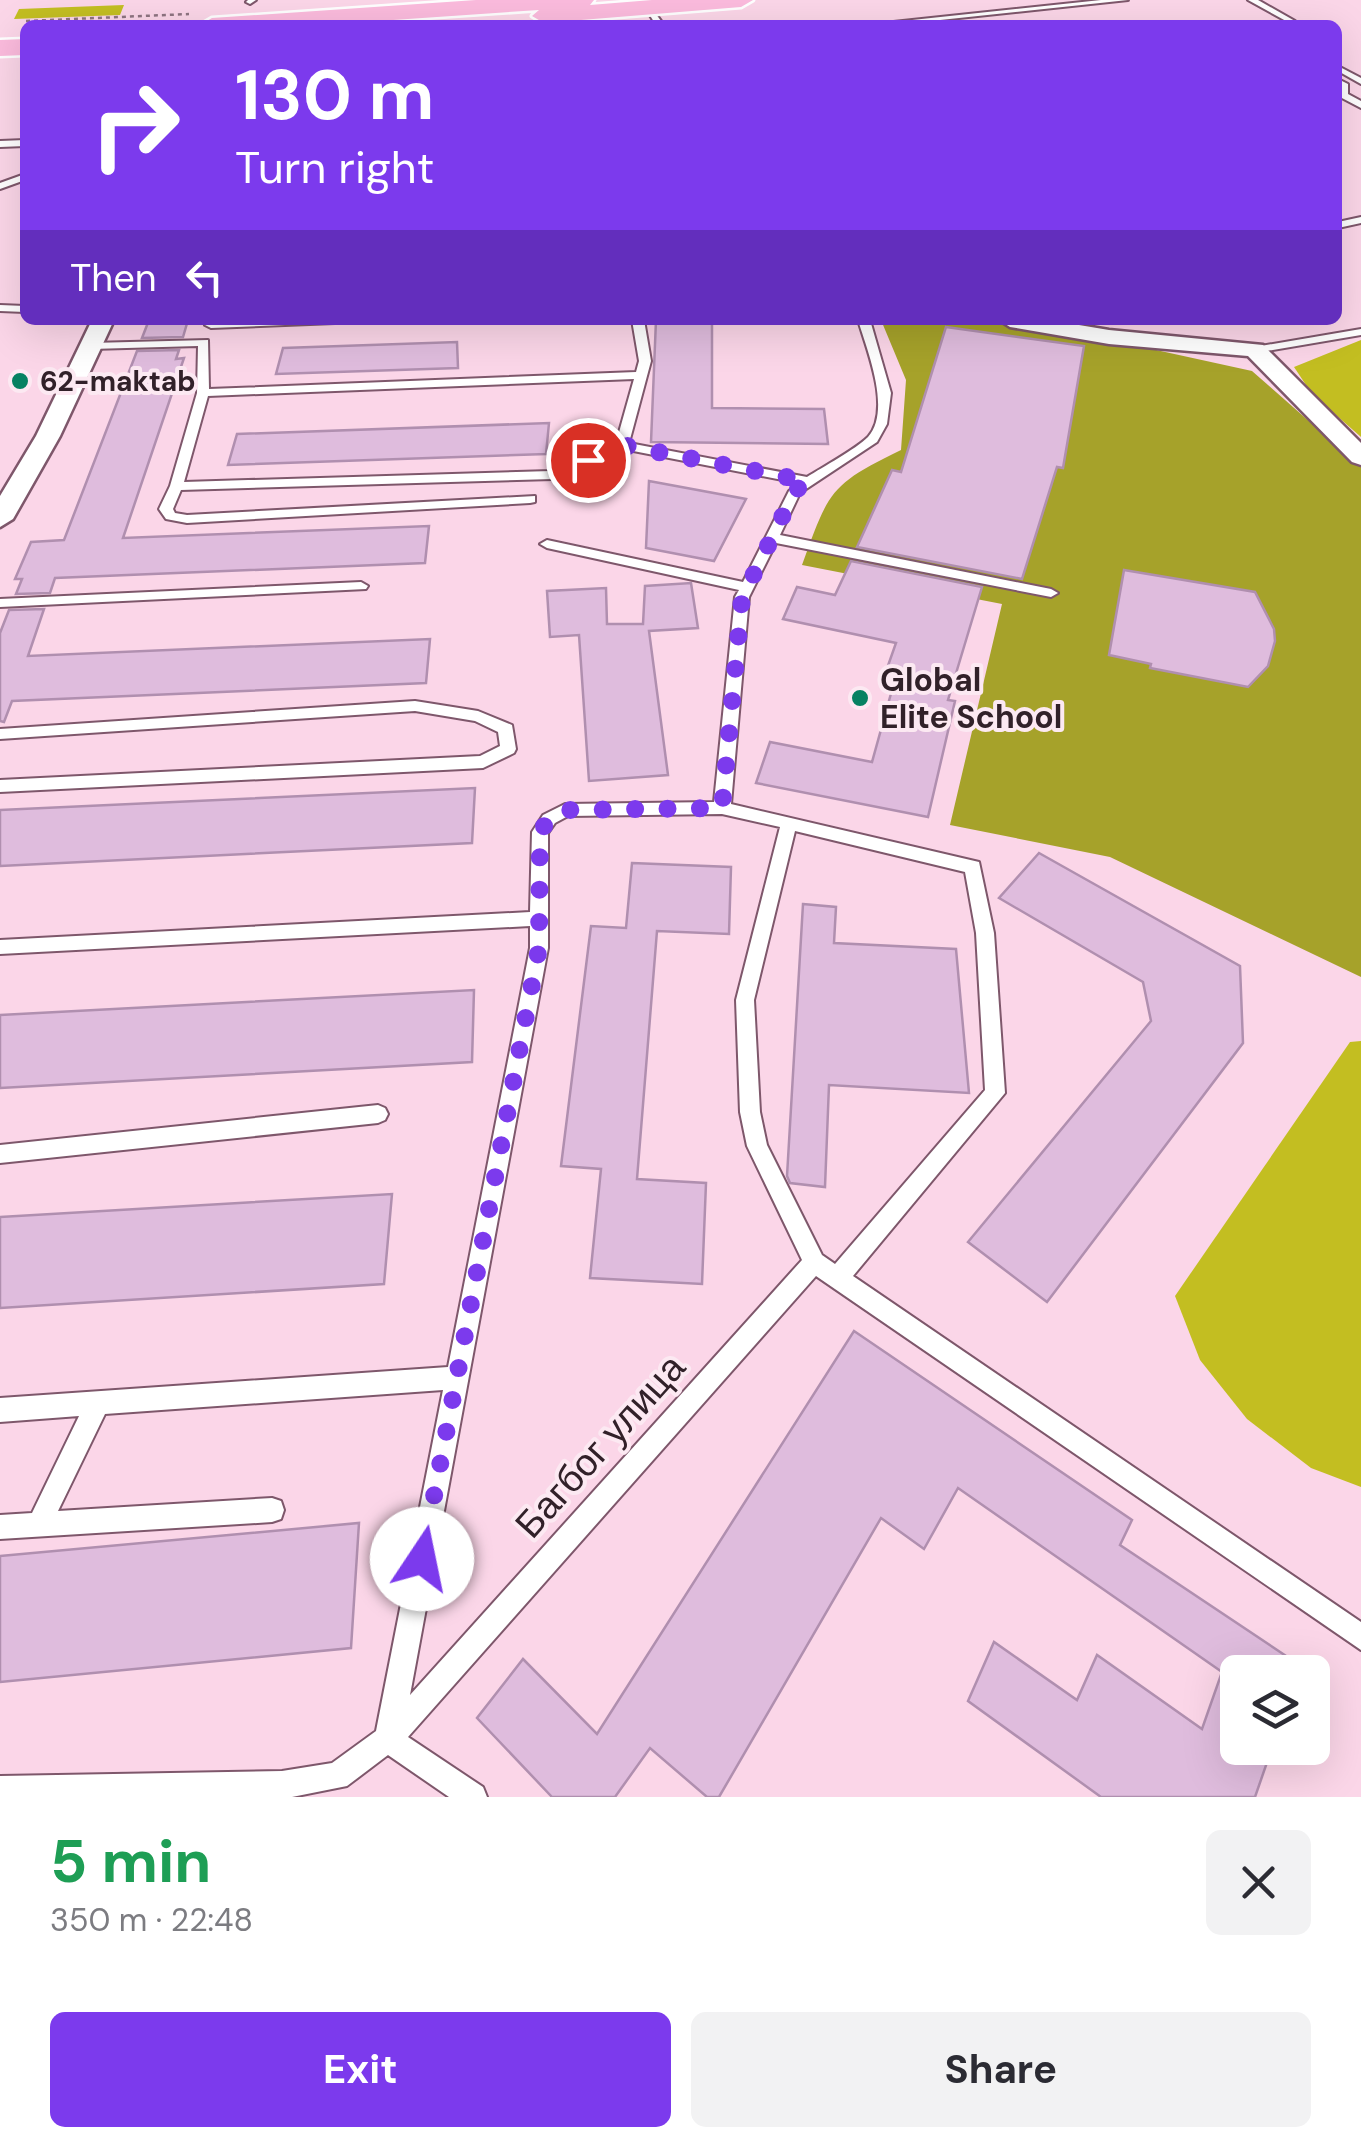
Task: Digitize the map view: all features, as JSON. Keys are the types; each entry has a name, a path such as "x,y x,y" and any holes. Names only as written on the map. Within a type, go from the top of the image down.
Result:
{"main road":[{"path":"280,20 582,0"},
{"path":"566,20 653,17 741,0"}],"street":[{"path":"0,520 48,436 101,325"},
{"path":"1039,325 1109,337 1255,350 1361,458"}],"lane":[{"path":"966,0 991,20"},
{"path":"926,20 1124,0"},
{"path":"1252,0 1291,20"},
{"path":"210,325 204,342 203,393 166,509 171,516 186,519 530,499"},
{"path":"622,445 645,361 639,325"},
{"path":"722,808 742,598 795,491 873,440 881,424 884,394 865,325"},
{"path":"1255,350 1361,332"},
{"path":"91,346 204,342"},
{"path":"203,393 641,374"},
{"path":"176,486 554,474 622,445 807,481"},
{"path":"772,538 1051,594"},
{"path":"547,544 747,587"},
{"path":"0,604 361,586"},
{"path":"0,734 415,706 478,716 506,729 508,750 483,762 0,786"},
{"path":"472,1797 388,1739 539,948 540,832 549,819 565,810 722,808 972,866 985,933 995,1093 837,1278"},
{"path":"789,822 745,1000 750,1112 768,1172 814,1262 1361,1637"},
{"path":"0,947 539,918"},
{"path":"0,1154 378,1114"},
{"name":"Багбог улица","path":"0,1790 282,1786 338,1776 388,1739 814,1262"},
{"path":"0,1410 456,1378"},
{"path":"39,1524 98,1403"},
{"path":"0,1527 272,1510"}],"shaded area":[{"path":"124,5 120,15 14,19 19,9"},
{"path":"883,325 1042,325 1252,371 1361,467 1361,977 1110,857 950,825 1002,604 802,565 826,505 835,493 859,472 901,450 906,380"},
{"path":"1361,340 1361,437 1312,394 1294,367"},
{"path":"1361,1041 1361,1487 1311,1468 1247,1419 1200,1360 1175,1296 1350,1042"}],"building":[{"path":"147,325 187,325 183,337 142,338"},
{"path":"656,325 712,325 712,408 824,409 828,444 651,442"},
{"path":"946,327 1084,346 1063,468 1057,467 1022,579 857,547 892,470 901,472"},
{"path":"457,342 458,368 276,374 283,348"},
{"path":"179,350 176,359 184,358 123,538 429,526 425,563 55,578 50,593 16,594 22,579 15,579 31,542 64,540 137,351"},
{"path":"549,423 546,454 228,465 237,434"},
{"path":"649,481 746,499 714,561 646,548"},
{"path":"851,561 982,587 948,700 955,701 928,817 756,783 770,742 872,762 895,679 884,677 896,643 783,619 797,587 835,595"},
{"path":"1124,570 1255,592 1274,629 1268,666 1248,687 1150,668 1151,664 1109,655"},
{"path":"691,583 698,628 649,631 668,775 589,781 579,635 550,637 547,591 606,588 607,624 643,624 645,586"},
{"path":"44,609 28,656 430,639 426,683 12,701 4,722 0,721 0,633 9,610"},
{"path":"475,788 472,843 0,866 0,810"},
{"path":"1039,853 1240,966 1243,1043 1047,1302 968,1242 1151,1021 1143,982 999,898"},
{"path":"632,863 731,867 729,934 657,931 637,1179 706,1183 702,1284 590,1278 601,1169 561,1166 591,926 626,928"},
{"path":"803,904 836,907 834,943 956,949 969,1093 829,1085 825,1187 790,1183 787,1176"},
{"path":"474,990 472,1062 0,1088 0,1015"},
{"path":"392,1194 384,1284 0,1308 0,1217"},
{"path":"854,1331 1132,1520 1120,1545 1285,1655 1220,1655 1220,1671 958,1488 924,1549 881,1518 719,1797 707,1797 650,1748 615,1797 552,1797 477,1718 523,1659 597,1734"},
{"path":"359,1523 351,1648 0,1682 0,1556"},
{"path":"994,1642 1077,1700 1097,1655 1202,1729 1220,1678 1220,1765 1266,1765 1255,1797 1101,1797 968,1701"}],"place":[{"name":"62-maktab","path":"20,381"},
{"name":"Global Elite School","path":"860,698"}],"route":[{"path":"422,1559 539,948 540,832 549,819 565,810 722,808 742,598 795,491 807,481 622,445 588,460"}]}
